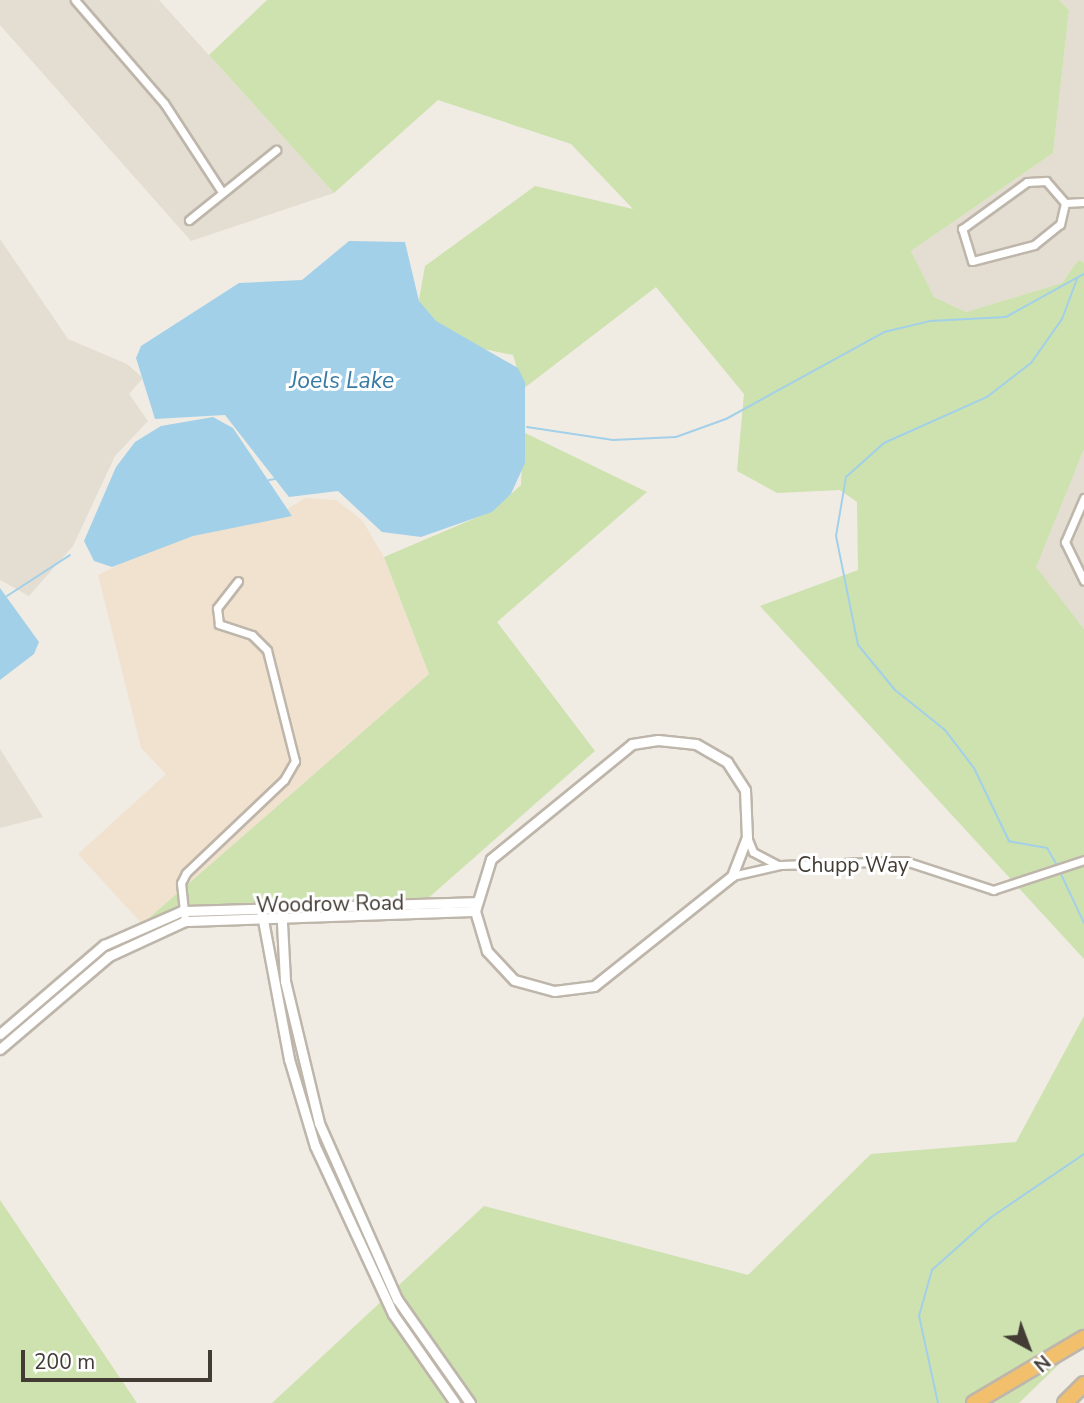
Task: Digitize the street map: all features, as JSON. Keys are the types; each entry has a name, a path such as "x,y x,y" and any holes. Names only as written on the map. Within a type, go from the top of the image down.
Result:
{"highway":[{"path":"980,1401 1084,1338"},
{"path":"1065,1403 1084,1384"}],"street":[{"path":"75,0 164,103 222,192"},
{"path":"189,220 276,150"},
{"path":"1046,181 1065,203 1060,224 1034,245 985,260 972,261 966,250 962,229 1027,182 1046,181"},
{"path":"1065,203 1084,202"},
{"path":"1084,498 1065,542 1084,581"},
{"path":"183,916 187,873 284,780 295,761 267,650 251,635 219,624 217,608 238,581"},
{"path":"747,837 732,876 594,986 554,991 514,980 487,951 476,907 491,859 632,744 696,744 727,762 745,790 747,837 753,852 780,864"},
{"name":"Chupp Way","path":"732,876 780,864 905,860 993,890 1084,860"},
{"name":"Woodrow Road","path":"0,1034 104,945 183,916 260,909 476,907"},
{"path":"260,909 315,1146 393,1314 455,1403"},
{"path":"281,909 285,981 333,1158 397,1299 470,1403"},
{"name":"Woodrow Road","path":"0,1049 109,956 183,916"}],"shaded area":[{"path":"0,0 159,0 334,193 191,241 0,25"},
{"path":"1059,0 1084,0 1084,263 1077,261 1062,283 966,312 934,297 911,251 1053,153 1069,10"},
{"path":"0,239 68,339 127,364 143,378 129,394 148,421 115,456 73,546 29,596 0,580"},
{"path":"1084,449 1084,629 1035,567"},
{"path":"305,498 336,500 362,520 384,557 429,674 142,924 78,854 166,774 141,748 98,575 184,533 284,511"},
{"path":"0,749 43,817 0,828"}],"green space":[{"path":"267,0 1059,0 1069,10 1053,153 911,251 934,297 966,312 1062,283 1078,260 1084,263 1084,449 1036,567 1084,629 1084,959 760,606 858,570 857,502 840,490 777,493 737,471 744,394 656,287 523,389 513,355 460,344 418,305 425,266 535,186 633,209 571,144 438,100 334,193 209,55"},
{"path":"523,432 647,492 497,622 595,751 408,916 142,924 429,674 384,557 492,511 521,485"},
{"path":"1084,1016 1084,1340 1019,1403 272,1403 484,1206 748,1275 871,1154 1016,1142"},
{"path":"0,1200 137,1403 0,1403"}],"water":[{"name":"Joels Lake","path":"349,241 405,242 419,301 436,321 518,368 525,382 525,463 511,494 492,512 421,537 382,532 338,491 289,497 225,415 155,419 136,358 141,346 239,283 302,280"},
{"path":"213,417 233,428 292,516 193,536 112,567 94,561 84,541 116,467 135,442 161,426"},
{"path":"0,588 39,642 34,654 0,680"}],"waterway":[{"path":"527,427 613,440 676,437 726,419 884,332 930,321 1006,317 1084,274"},
{"path":"1058,867 1047,848 1009,841 974,768 945,730 895,690 858,645 836,536 846,477 884,443 987,397 1031,363 1062,319 1077,279"},
{"path":"269,480 275,479"},
{"path":"7,596 70,555"},
{"path":"1060,872 1084,923"},
{"path":"938,1403 919,1316 932,1270 990,1218 1084,1154"}]}
